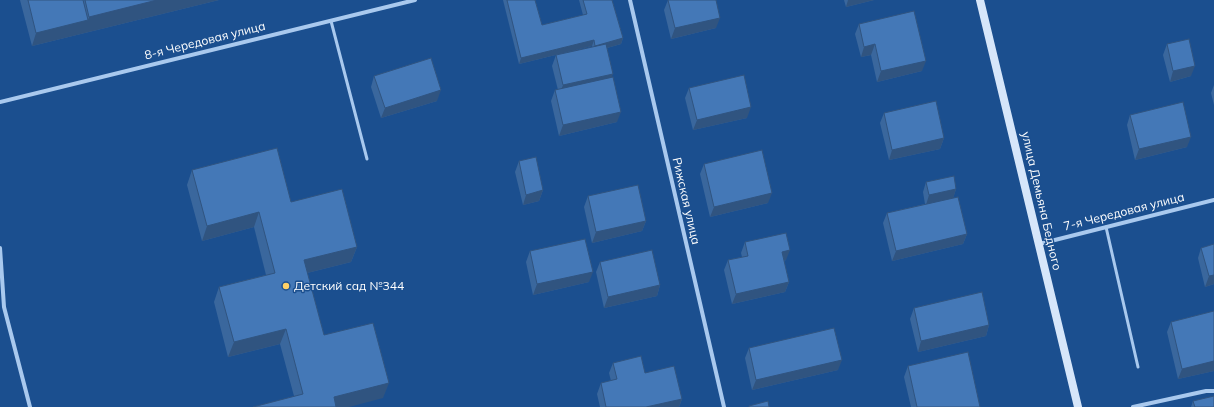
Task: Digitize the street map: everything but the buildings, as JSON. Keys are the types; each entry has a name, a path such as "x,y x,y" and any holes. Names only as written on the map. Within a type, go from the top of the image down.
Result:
{"main road":[{"name":"улица Демьяна Бедного","path":"980,0 1078,407"}],"street":[{"name":"8-я Чередовая улица","path":"0,102 415,0"},
{"name":"Рижская улица","path":"630,0 724,407"},
{"name":"7-я Чередовая улица","path":"1039,244 1214,200"},
{"path":"0,248 2,307 30,407"},
{"path":"1133,407 1206,391 1214,391"}],"lane":[{"path":"331,20 367,159"},
{"path":"1106,227 1138,367"}],"place":[{"name":"Детский сад №344","path":"286,286"}]}
